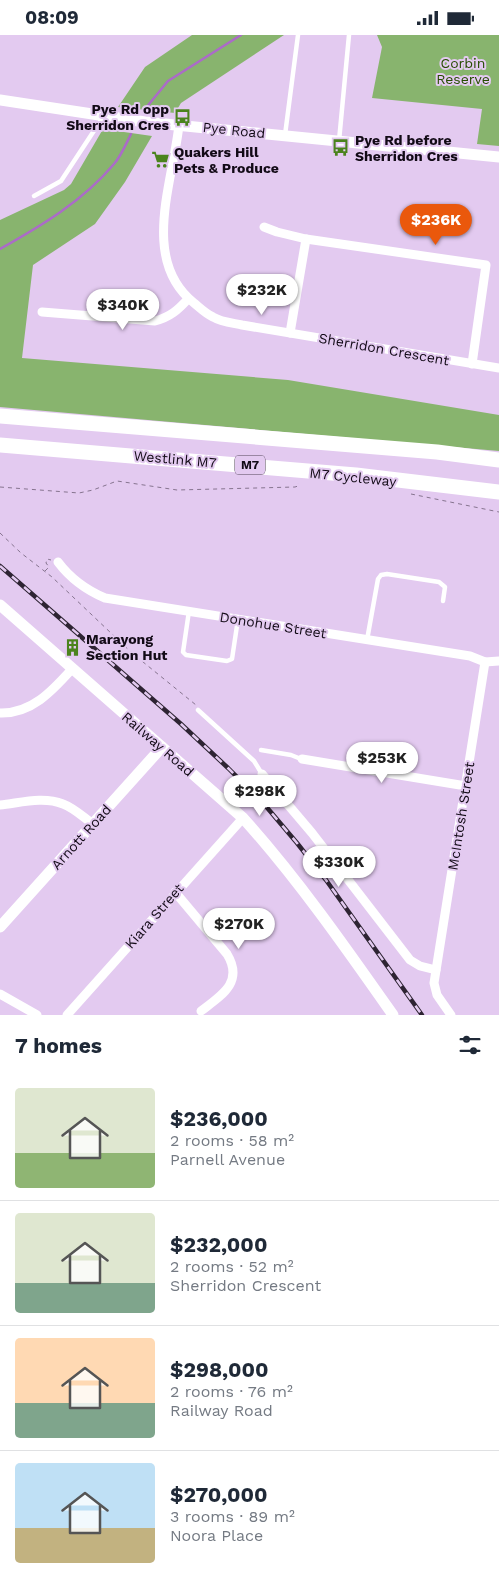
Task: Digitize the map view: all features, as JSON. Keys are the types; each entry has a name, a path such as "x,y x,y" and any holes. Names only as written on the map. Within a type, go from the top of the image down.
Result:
{"highway":[{"name":"Westlink M7","path":"0,416 437,453 499,460"},
{"name":"Westlink M7","path":"0,445 356,475 499,492"}],"street":[{"name":"Pye Road","path":"0,100 179,125 499,157"},
{"name":"Sherridon Crescent","path":"179,125 165,217 163,243 169,267 175,281 188,299 212,317 242,325 499,368"},
{"path":"264,227 306,239 486,265 472,364"},
{"path":"290,333 306,239"},
{"path":"42,312 155,321 167,318 188,299"},
{"name":"Donohue Street","path":"58,562 67,573 91,592 105,598 470,656 485,662 499,661"},
{"name":"Railway Road","path":"0,605 243,818 272,852 362,970 393,1015"},
{"name":"McIntosh Street","path":"451,1015 435,989 436,970 485,662"},
{"path":"0,713 17,711 38,702 53,690 72,669"},
{"name":"Arnott Road","path":"0,927 162,747"},
{"path":"302,759 466,786"},
{"path":"262,774 312,833 410,960 420,966 436,970"},
{"path":"0,805 36,801 62,803 93,824"},
{"name":"Kiara Street","path":"67,1015 243,818"},
{"path":"175,892 227,953 232,965 232,978 227,990 201,1011"},
{"path":"0,994 37,1015"}],"lane":[{"path":"285,135 298,35"},
{"path":"339,141 350,35"},
{"path":"34,196 61,181 104,116"},
{"path":"367,640 378,579 381,575 387,574 439,582 445,587 443,601"},
{"path":"189,611 183,652 186,655 227,661 232,659 238,619"},
{"path":"198,710 254,761 262,774"},
{"path":"261,750 291,755 302,759"}],"path":[{"name":"M7 Cycleway","path":"0,487 79,493 117,481 186,490 297,487 298,481"},
{"name":"M7 Cycleway","path":"405,493 499,512"},
{"path":"0,533 132,653 194,704 201,707 205,716"},
{"path":"44,571 48,567 47,559 58,562"}],"green space":[{"path":"192,35 284,35 181,103 175,113 118,107 145,67"},
{"name":"Corbin Reserve","path":"377,35 499,35 499,146 477,144 482,109 372,98 382,47"},
{"path":"103,129 152,136 125,182 95,224 33,265 22,358 288,380 499,415 499,451 0,407 0,220 64,190 71,184"}],"waterway":[{"path":"145,109 168,81 241,35"},
{"path":"0,249 46,222 89,190 117,161 131,134"}],"railway":[{"path":"0,566 181,724 264,804 326,880 422,1015"}],"place":[{"name":"Pye Rd opp Sherridon Cres","path":"183,117"},
{"name":"Pye Rd before Sherridon Cres","path":"341,148"},
{"name":"Quakers Hill Pets & Produce","path":"160,160"},
{"name":"Marayong Section Hut","path":"72,647"}]}
